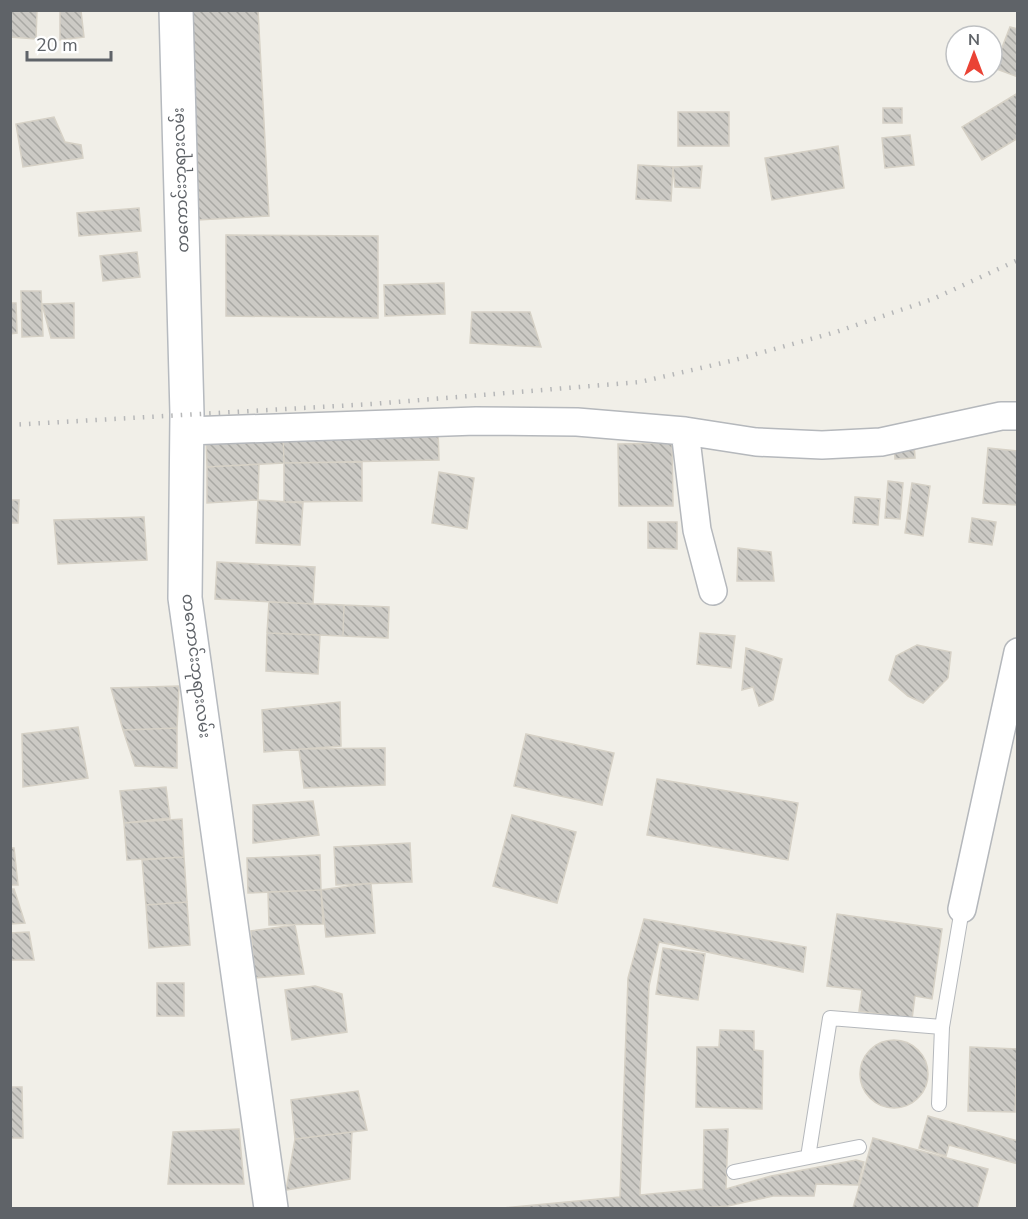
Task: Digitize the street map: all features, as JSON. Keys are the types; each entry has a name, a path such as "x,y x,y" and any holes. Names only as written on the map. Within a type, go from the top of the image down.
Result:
{"main road":[{"name":"တကောင်းဘုရားလမ်း","path":"176,10 187,431 185,598 271,1209"}],"street":[{"path":"187,431 487,421 577,422 685,431 756,441 822,445 881,441 1001,416 1017,416"},
{"path":"685,431 697,530 713,591"},
{"path":"962,909 1017,652"}],"lane":[{"path":"939,1104 942,1027 962,909"},
{"path":"808,1157 830,1018 942,1027"},
{"path":"734,1172 859,1147"}],"building":[{"path":"10,10 37,10 36,39 10,37"},
{"path":"60,10 81,11 84,37 60,40"},
{"path":"187,10 258,10 269,216 198,220"},
{"path":"1010,27 1018,29 1018,77 1004,72 1004,42"},
{"path":"1018,93 1018,138 982,160 962,127"},
{"path":"883,108 902,108 902,123 883,123"},
{"path":"678,112 729,112 729,146 678,146"},
{"path":"54,117 65,142 81,145 83,158 23,167 16,124"},
{"path":"910,135 914,165 885,168 882,138"},
{"path":"838,146 844,188 772,200 765,158"},
{"path":"638,165 673,167 671,201 636,199"},
{"path":"702,166 700,188 675,187 673,167"},
{"path":"139,208 141,231 79,236 77,213"},
{"path":"226,235 378,236 378,318 226,316"},
{"path":"137,252 140,277 103,281 100,256"},
{"path":"444,283 445,314 385,316 384,285"},
{"path":"21,291 41,291 43,336 22,337"},
{"path":"10,303 16,303 17,333 10,334"},
{"path":"74,303 74,338 51,338 42,304"},
{"path":"472,312 530,312 541,347 470,343"},
{"path":"438,428 439,460 284,463 283,432"},
{"path":"283,432 284,463 207,467 206,435"},
{"path":"914,442 915,458 895,459 894,443"},
{"path":"672,443 673,506 619,506 618,444"},
{"path":"988,448 1018,451 1017,505 983,503"},
{"path":"362,462 362,501 284,502 284,463"},
{"path":"259,464 258,500 207,503 207,467"},
{"path":"439,472 474,478 467,529 432,523"},
{"path":"888,481 903,483 900,519 885,518"},
{"path":"912,483 930,486 923,536 905,533"},
{"path":"855,497 880,499 878,525 853,523"},
{"path":"10,500 19,500 18,523 10,523"},
{"path":"258,500 303,503 300,545 256,543"},
{"path":"144,517 147,560 58,564 54,520"},
{"path":"972,518 996,522 992,545 969,542"},
{"path":"648,522 677,522 677,549 648,548"},
{"path":"738,548 771,552 774,581 737,581"},
{"path":"217,562 315,567 313,604 215,599"},
{"path":"269,602 344,605 343,636 267,633"},
{"path":"344,605 389,607 388,638 343,636"},
{"path":"267,633 320,635 318,674 266,671"},
{"path":"700,633 735,636 731,668 697,664"},
{"path":"917,645 951,652 948,678 923,703 908,696 889,680 896,656"},
{"path":"746,648 782,659 773,700 759,706 753,687 742,690"},
{"path":"179,686 177,728 123,730 111,688"},
{"path":"340,702 341,746 264,752 262,710"},
{"path":"78,727 88,778 23,787 22,734"},
{"path":"177,728 177,768 135,766 123,730"},
{"path":"526,734 614,753 602,805 514,786"},
{"path":"385,748 385,785 304,788 299,749"},
{"path":"657,779 798,803 788,860 647,835"},
{"path":"166,787 170,818 124,823 120,791"},
{"path":"313,801 319,835 253,843 253,805"},
{"path":"512,815 576,832 557,903 493,886"},
{"path":"182,819 184,857 127,860 124,823"},
{"path":"410,843 412,882 336,885 334,847"},
{"path":"10,848 14,848 18,885 10,885"},
{"path":"320,855 321,890 248,893 247,858"},
{"path":"184,857 187,902 146,905 142,860"},
{"path":"371,883 375,933 326,937 321,890"},
{"path":"10,889 14,889 25,923 10,924"},
{"path":"321,890 323,924 269,925 268,892"},
{"path":"187,902 190,945 149,948 146,905"},
{"path":"837,914 942,929 932,999 915,996 912,1019 859,1011 862,990 827,986"},
{"path":"644,919 806,947 803,972 659,942 649,986 640,1195 703,1189 704,1130 728,1129 726,1189 771,1176 856,1160 864,1162 858,1185 816,1184 814,1196 773,1196 728,1206 698,1208 503,1208 620,1197 628,978"},
{"path":"295,925 304,974 255,978 251,931"},
{"path":"29,932 34,960 10,960 10,933"},
{"path":"663,948 705,954 698,1000 656,994"},
{"path":"157,983 184,983 184,1016 157,1016"},
{"path":"315,986 342,994 347,1032 292,1040 285,990"},
{"path":"720,1030 754,1031 754,1050 763,1051 762,1109 696,1107 697,1047 719,1047"},
{"path":"887,1040 901,1040 913,1045 923,1055 928,1074 923,1093 913,1103 901,1108 887,1108 875,1103 865,1093 860,1081 860,1067 865,1055 875,1045"},
{"path":"970,1047 1017,1049 1015,1112 968,1111"},
{"path":"10,1087 22,1087 23,1138 10,1138"},
{"path":"358,1091 367,1130 295,1139 291,1100"},
{"path":"928,1116 1018,1141 1018,1164 949,1145 946,1156 919,1148"},
{"path":"239,1129 244,1184 168,1184 173,1132"},
{"path":"352,1132 350,1179 286,1190 295,1139"},
{"path":"873,1138 988,1169 977,1208 853,1208"}],"railway":[{"path":"10,425 372,404 640,382 731,361 836,332 933,299 1018,260"}]}
